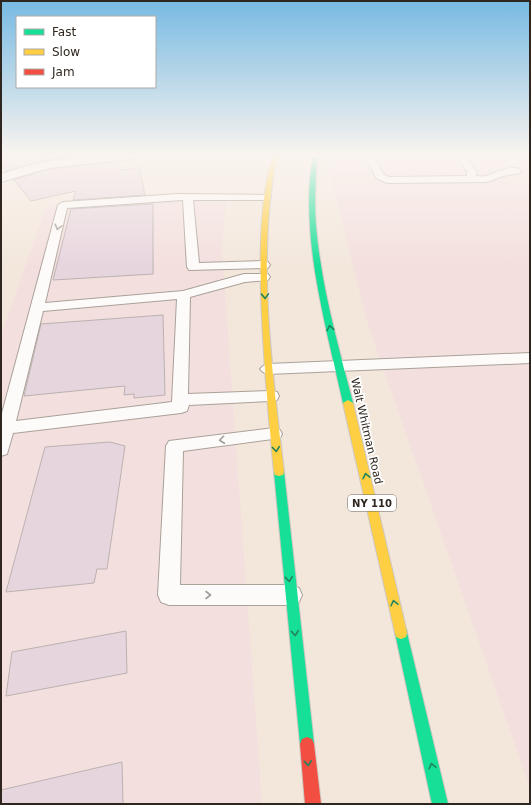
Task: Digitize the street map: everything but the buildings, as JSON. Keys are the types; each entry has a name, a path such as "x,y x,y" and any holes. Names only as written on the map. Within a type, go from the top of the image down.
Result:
{"main road":[{"path":"267,193 264,215 264,271 270,396 313,804"},
{"path":"309,193 312,206"},
{"name":"Walt Whitman Road","path":"312,193 312,206 318,264 440,804"}],"lane":[{"path":"1,450 63,205 183,197 266,197"},
{"path":"183,197 192,267 264,271"},
{"path":"37,308 184,295 264,271"},
{"path":"6,428 180,407 184,295"},
{"path":"268,369 530,358"},
{"path":"180,400 270,396"},
{"path":"274,434 175,446 169,595 291,595"}],"shaded area":[{"path":"335,193 530,193 530,788 367,322"},
{"path":"226,196 222,250 262,804 1,804 1,336 46,207"}],"traffic: fast":[{"path":"313,193 315,247 327,314 348,403"},
{"path":"279,472 307,744"},
{"path":"401,633 440,804"}],"traffic: slow":[{"path":"268,193 264,230 265,305 279,472"},
{"path":"348,403 401,633"}],"traffic: jam":[{"path":"307,744 313,804"}]}
